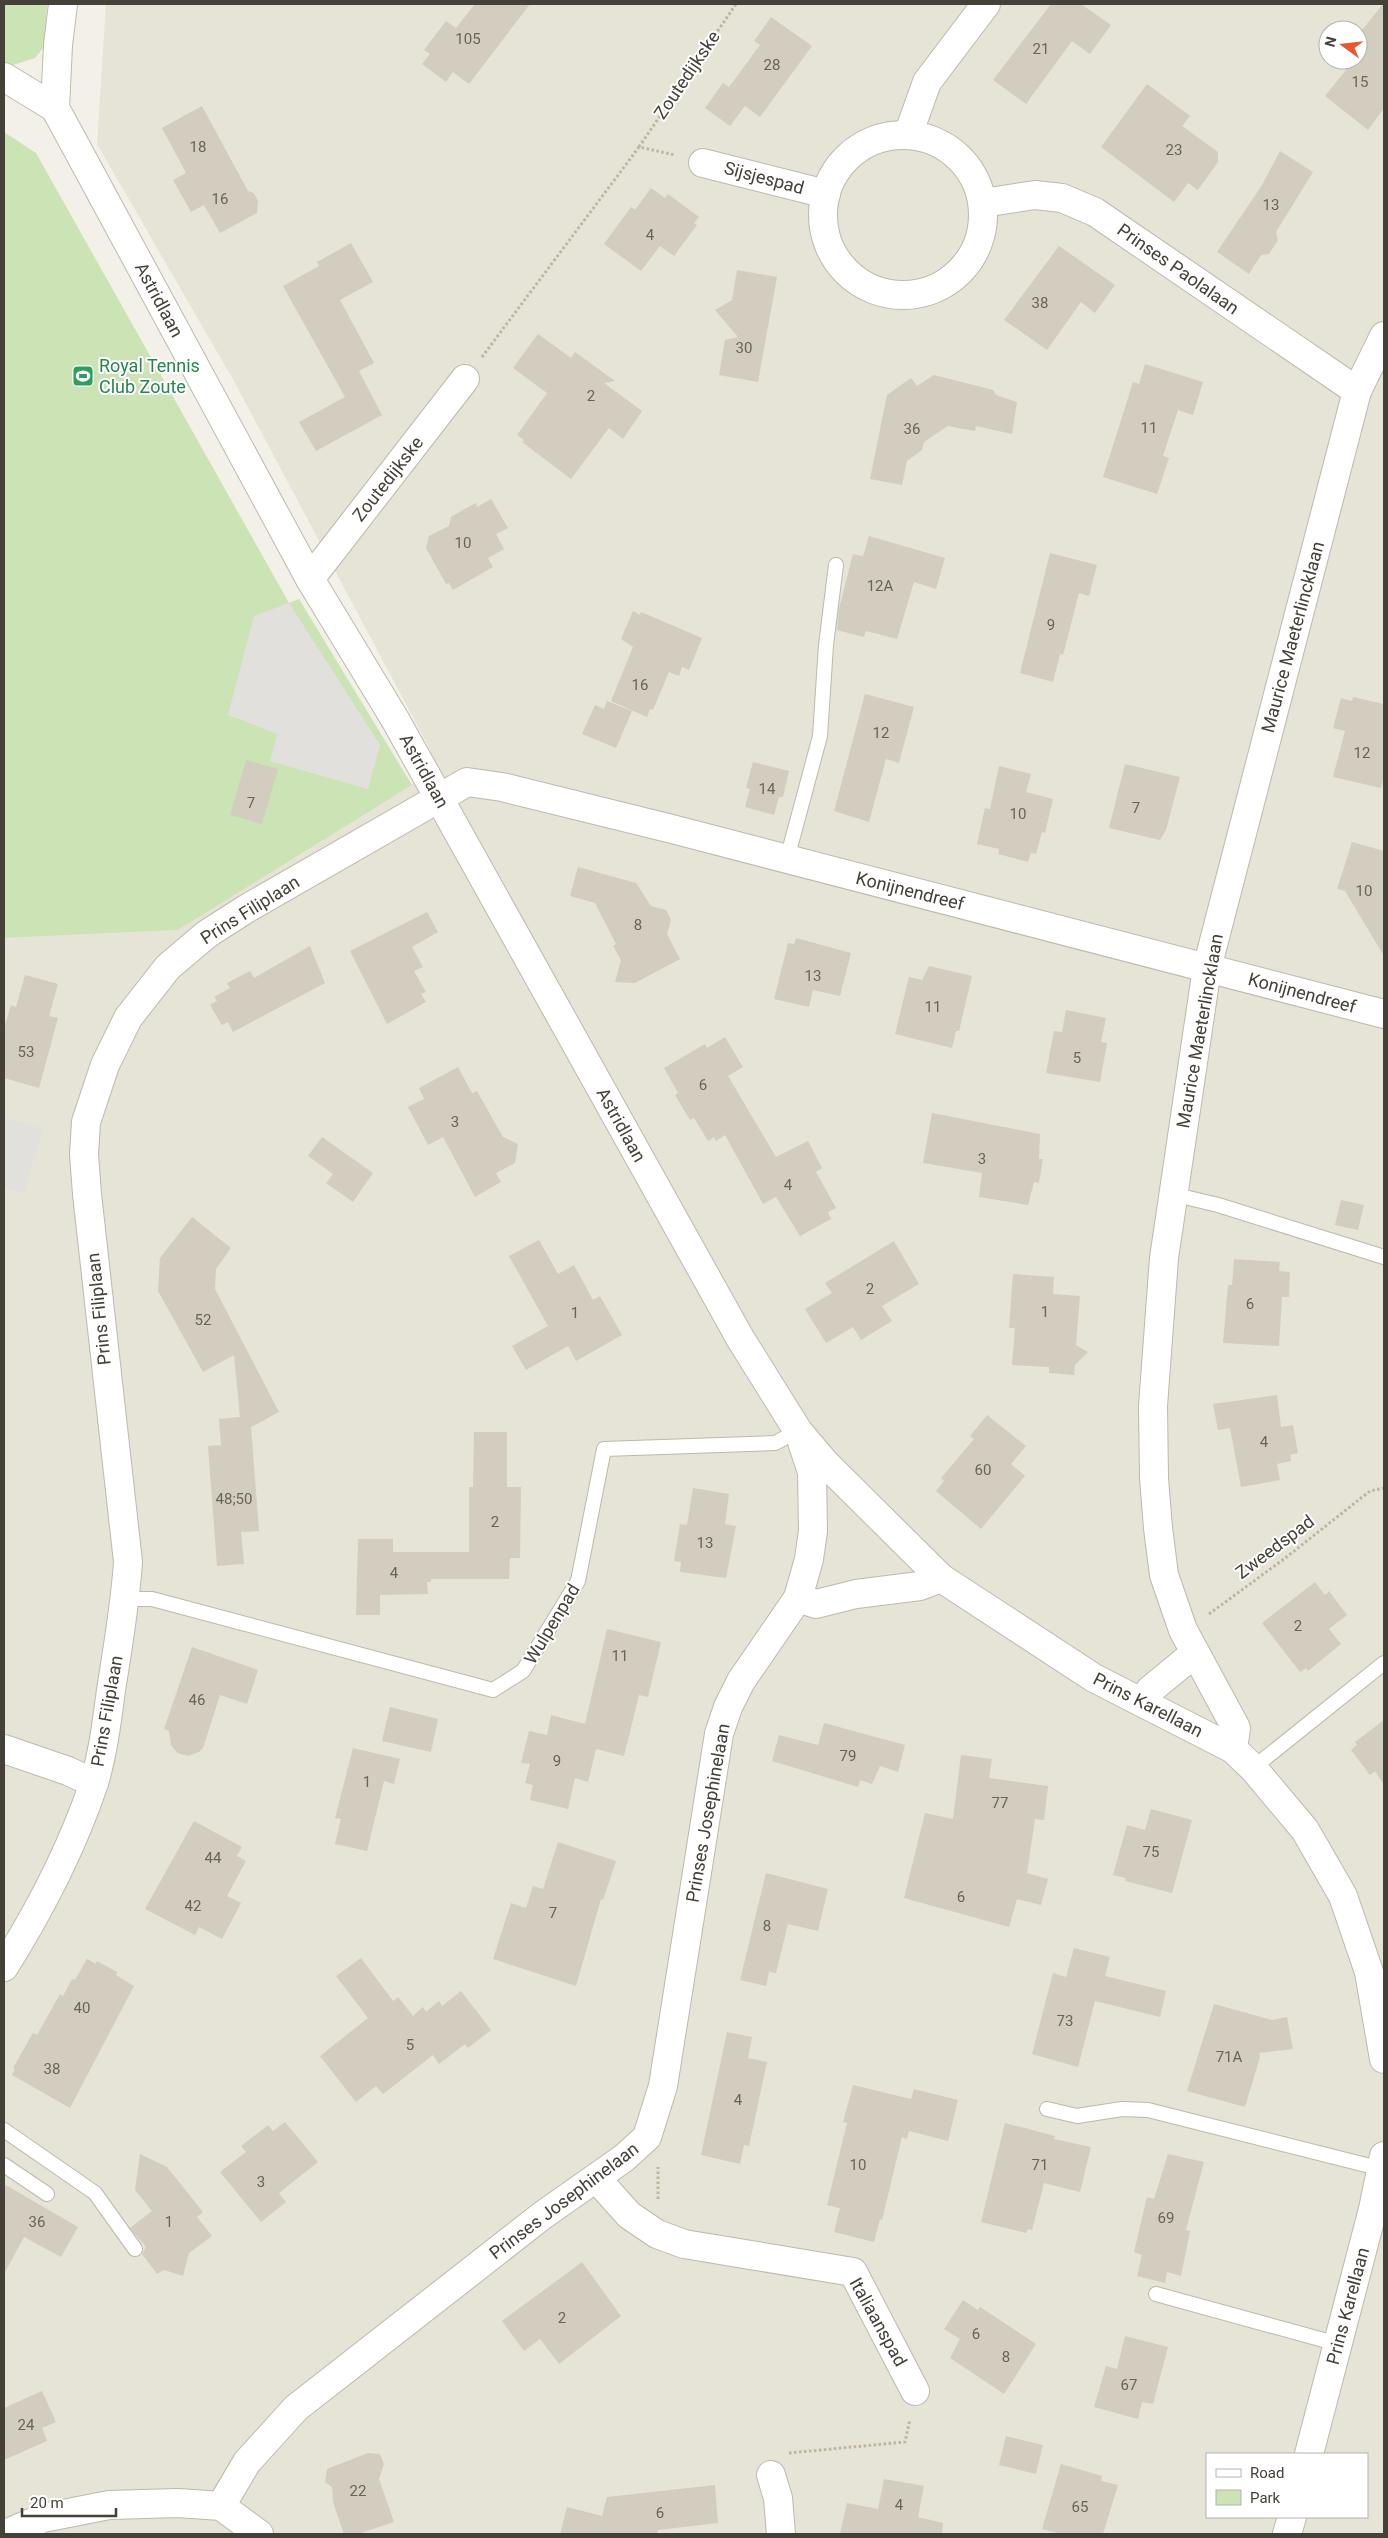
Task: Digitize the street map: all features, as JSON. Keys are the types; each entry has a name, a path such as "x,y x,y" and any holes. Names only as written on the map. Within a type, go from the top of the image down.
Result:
{"street":[{"path":"4,77 55,108 58,45 64,4"},
{"path":"908,135 928,82 986,4"},
{"name":"Astridlaan","path":"55,108 310,579 396,721 740,1338 798,1431"},
{"path":"908,135 935,141 958,156 974,177 983,203 982,228 974,253 958,274 937,288 912,295 886,293 862,284 843,267 829,245 824,220 826,194 838,169 856,150 881,138 908,135"},
{"name":"Sijsjespad","path":"703,162 826,194"},
{"name":"Prinses Paolalaan","path":"983,203 1035,195 1062,198 1095,212 1357,391"},
{"name":"Maurice Maeterlincklaan","path":"1234,1749 1236,1728 1189,1641 1164,1575 1154,1478 1154,1406 1164,1258 1207,968 1357,391 1384,336"},
{"name":"Zoutedijkske","path":"310,579 465,379"},
{"name":"Konijnendreef","path":"438,798 467,782 502,786 1384,1014"},
{"name":"Prins Filiplaan","path":"4,1967 50,1886 74,1836 94,1783 103,1748 125,1599 128,1562 84,1154 86,1122 105,1065 128,1018 168,967 206,934 246,908 438,798"},
{"name":"Prins Karellaan","path":"798,1431 825,1462 941,1578 1094,1678 1234,1749 1253,1768 1305,1830 1343,1896 1368,1972 1384,2059"},
{"name":"Prinses Josephinelaan","path":"221,2506 246,2462 296,2408 543,2215 624,2158 647,2137 662,2086 719,1734 728,1707 741,1681 798,1598 809,1559 813,1531 812,1472 798,1431"},
{"path":"798,1598 816,1604 856,1594 920,1586 941,1578"},
{"path":"1143,1702 1150,1690 1189,1641"},
{"path":"4,1749 68,1770 94,1783"},
{"name":"Prins Karellaan","path":"1309,2453 1383,2163"},
{"name":"Italiaanspad","path":"596,2178 629,2214 657,2234 684,2244 853,2272 915,2390"},
{"path":"771,2475 778,2498 781,2534"},
{"path":"5,2534 43,2518 109,2505 178,2503 221,2506 259,2534"},
{"path":"1287,2534 1292,2518"}],"lane":[{"path":"787,859 820,736 826,645 836,565"},
{"path":"1172,1194 1218,1205 1384,1257"},
{"name":"Wulpenpad","path":"125,1599 152,1599 493,1690 523,1671 578,1581 604,1449 775,1442 798,1431"},
{"path":"1253,1768 1384,1663"},
{"path":"1047,2109 1077,2116 1122,2109 1148,2110 1383,2163"},
{"path":"4,2130 95,2193 135,2249"},
{"path":"4,2165 47,2194"},
{"path":"1156,2294 1338,2344"}],"path":[{"name":"Zoutedijkske","path":"465,379 639,147 736,4"},
{"path":"639,147 703,162"},
{"name":"Zweedspad","path":"1189,1641 1198,1622 1284,1559 1370,1491 1384,1488"},
{"path":"647,2137 658,2147 657,2234"},
{"path":"771,2475 774,2462 792,2451 905,2442 915,2390"}],"shaded area":[{"path":"106,4 1384,4 1384,2534 4,2534 4,938 178,930 412,785 431,751 235,383 97,144"},
{"path":"289,603 380,745 368,789 270,761 277,734 228,715 254,616"},
{"path":"4,1118 43,1129 23,1193 4,1188"}],"green space":[{"path":"4,4 47,4 45,46 35,58 10,66 4,63"},
{"name":"Royal Tennis Club Zoute","path":"4,132 36,153 289,603 299,599 412,785 178,930 4,938"}],"building":[{"path":"475,4 530,4 469,84 453,72 446,82 422,64 430,54 424,50 446,21 456,28"},
{"path":"1051,4 1081,4 1111,25 1090,54 1072,41 1026,104 993,80"},
{"path":"1383,4 1384,108 1368,130 1325,96 1346,70 1368,70 1368,23"},
{"path":"771,17 812,46 760,117 745,106 730,126 705,108 723,83 729,87 760,45 754,41"},
{"path":"1147,84 1190,116 1182,126 1218,152 1218,162 1198,190 1188,183 1174,202 1101,147"},
{"path":"202,106 248,191 254,193 258,201 257,213 220,233 204,205 191,212 173,180 186,173 162,128"},
{"path":"1280,151 1313,172 1276,232 1278,240 1269,254 1261,255 1249,274 1217,252 1262,185"},
{"path":"651,188 665,198 668,194 699,217 694,223 697,225 674,256 660,246 641,271 604,244 631,207 635,210"},
{"path":"351,243 373,282 340,300 374,363 359,371 382,415 316,451 299,422 345,397 283,286 319,266 317,262"},
{"path":"1059,246 1115,285 1095,313 1081,302 1047,350 1004,320"},
{"path":"737,270 777,277 758,382 719,375 725,340 738,337 715,310 732,300"},
{"path":"538,334 571,358 575,352 615,381 604,383 642,411 623,439 609,428 571,479 522,442 524,440 517,435 547,393 513,368"},
{"path":"1145,364 1203,382 1193,415 1178,410 1163,456 1169,458 1157,494 1103,477 1133,382 1139,384"},
{"path":"934,375 993,390 996,395 1017,402 1012,434 976,426 975,431 948,426 924,442 922,450 907,461 902,485 870,479 887,395 911,378 917,386"},
{"path":"491,499 508,528 496,534 504,549 488,558 493,567 453,590 449,583 446,584 426,548 429,536 449,526 451,517 476,503 477,507"},
{"path":"869,536 945,558 936,589 914,582 897,639 866,631 864,637 837,630 839,609 853,554 863,556"},
{"path":"1050,553 1097,565 1089,596 1079,593 1063,655 1060,654 1053,682 1020,673"},
{"path":"633,611 640,615 641,612 702,638 689,670 682,667 679,676 669,672 653,710 650,709 647,717 611,701 633,647 621,639"},
{"path":"865,694 914,707 899,763 886,759 869,822 834,811"},
{"path":"1353,697 1384,704 1384,775 1381,788 1333,777 1345,731 1333,728 1341,698 1352,701"},
{"path":"607,701 632,711 616,748 582,734 595,705 604,709"},
{"path":"246,760 278,769 262,824 230,815"},
{"path":"753,762 789,771 783,797 779,797 774,815 745,807 750,789 746,788"},
{"path":"1125,764 1180,777 1166,830 1160,840 1109,828"},
{"path":"999,766 1031,774 1026,792 1053,799 1045,833 1042,832 1036,854 1031,853 1028,862 998,854 999,849 977,844 985,808 990,809"},
{"path":"1352,842 1384,851 1384,956 1345,891 1337,889"},
{"path":"578,867 636,883 651,906 666,910 671,920 667,934 680,959 635,983 615,982 621,960 613,946 616,944 595,903 570,896"},
{"path":"427,912 438,932 412,947 423,967 414,971 426,992 421,994 426,1002 387,1024 350,951"},
{"path":"796,938 851,953 840,996 813,990 809,1007 774,999 788,943 794,944"},
{"path":"310,946 325,983 233,1032 228,1022 222,1025 210,1005 217,1001 214,997 230,988 227,983 250,971 254,978"},
{"path":"929,966 972,976 959,1031 956,1031 952,1048 895,1034 909,977 922,980"},
{"path":"25,975 58,984 49,1016 58,1018 39,1088 4,1078 4,1028 11,1005 16,1007"},
{"path":"1066,1010 1106,1018 1101,1042 1107,1043 1100,1082 1046,1073 1054,1031 1062,1032"},
{"path":"725,1037 743,1067 728,1076 776,1157 808,1141 822,1168 816,1172 836,1208 828,1212 831,1219 800,1236 776,1197 763,1204 725,1135 716,1141 714,1137 708,1141 694,1118 690,1120 675,1095 678,1093 664,1068 705,1044 707,1048"},
{"path":"458,1067 472,1093 477,1091 503,1137 518,1144 515,1163 496,1173 501,1182 475,1197 443,1137 428,1145 408,1107 424,1099 419,1088"},
{"path":"932,1113 1040,1134 1039,1159 1043,1159 1039,1183 1034,1182 1028,1205 979,1197 982,1173 923,1163"},
{"path":"322,1137 373,1173 353,1202 326,1183 333,1174 308,1156"},
{"path":"1341,1200 1364,1205 1358,1230 1335,1225"},
{"path":"192,1217 231,1248 216,1269 215,1289 279,1412 251,1427 259,1531 241,1532 244,1564 217,1566 208,1446 221,1445 219,1419 240,1417 234,1355 203,1372 158,1291 160,1258"},
{"path":"539,1240 558,1274 574,1265 593,1300 600,1296 622,1335 576,1361 568,1346 526,1370 512,1346 548,1326 509,1256"},
{"path":"894,1241 919,1284 882,1306 892,1321 861,1340 853,1327 826,1343 805,1309 832,1293 825,1283"},
{"path":"1234,1259 1280,1262 1279,1271 1290,1272 1289,1297 1282,1297 1279,1346 1223,1343 1228,1285 1232,1285"},
{"path":"1013,1274 1054,1277 1053,1294 1080,1296 1076,1345 1088,1352 1075,1365 1074,1375 1049,1373 1049,1367 1012,1365 1015,1328 1009,1328"},
{"path":"1277,1395 1281,1427 1293,1425 1298,1453 1290,1455 1291,1461 1277,1464 1280,1480 1241,1487 1230,1428 1218,1430 1213,1404"},
{"path":"987,1415 1026,1446 1011,1464 1025,1476 981,1529 936,1491 944,1481 941,1478 974,1439 970,1436"},
{"path":"474,1432 507,1432 507,1487 521,1487 520,1558 510,1558 509,1579 431,1579 431,1582 427,1582 428,1594 380,1595 380,1615 356,1615 358,1539 393,1539 393,1552 469,1552 469,1487 473,1487"},
{"path":"693,1488 729,1494 725,1524 736,1526 726,1578 680,1572 681,1562 674,1561 680,1524 687,1525"},
{"path":"1315,1582 1325,1595 1329,1591 1347,1615 1329,1629 1341,1644 1308,1671 1306,1668 1300,1672 1262,1623"},
{"path":"607,1629 661,1642 648,1697 639,1695 624,1756 596,1749 588,1782 575,1778 568,1809 530,1800 533,1785 525,1783 530,1764 521,1763 529,1731 547,1735 551,1715 585,1724"},
{"path":"192,1647 258,1670 247,1704 220,1695 203,1748 199,1752 188,1756 177,1753 171,1745 169,1731 164,1729"},
{"path":"390,1707 438,1719 431,1752 382,1741"},
{"path":"1384,1720 1384,1785 1375,1771 1370,1775 1351,1750 1357,1745 1355,1742"},
{"path":"824,1723 905,1745 898,1772 880,1766 872,1784 860,1780 858,1787 772,1761 779,1735 818,1745"},
{"path":"353,1748 400,1759 394,1784 384,1781 367,1851 335,1844 341,1819 335,1818"},
{"path":"961,1755 992,1759 989,1778 1048,1786 1044,1820 1035,1819 1027,1873 1048,1879 1041,1905 1017,1899 1009,1927 904,1898 925,1813 953,1819"},
{"path":"1151,1809 1192,1820 1172,1893 1125,1881 1126,1878 1113,1875 1127,1825 1145,1830"},
{"path":"194,1821 242,1847 237,1856 246,1861 227,1896 241,1903 222,1939 199,1927 195,1935 145,1909"},
{"path":"558,1842 616,1861 603,1900 601,1899 576,1986 493,1959 511,1903 526,1908 533,1886 543,1889"},
{"path":"766,1873 828,1889 818,1931 788,1924 776,1973 769,1972 766,1986 740,1980"},
{"path":"1074,1948 1110,1957 1105,1976 1166,1991 1160,2017 1095,2001 1078,2067 1032,2054 1053,1973 1066,1977"},
{"path":"361,1958 393,2001 398,1997 413,2016 423,2007 426,2012 439,2001 442,2006 461,1991 491,2030 468,2048 465,2044 439,2064 433,2055 383,2094 376,2086 356,2102 320,2056 368,2018 336,1976"},
{"path":"87,1959 96,1964 97,1961 117,1972 116,1975 134,1986 70,2108 12,2075 15,2069 13,2068 33,2033 37,2035 60,1994 63,1996 72,1979 75,1980"},
{"path":"1214,2004 1272,2020 1287,2017 1293,2049 1259,2053 1260,2057 1245,2107 1187,2091"},
{"path":"727,2032 752,2037 748,2058 767,2062 749,2146 744,2145 740,2164 701,2155"},
{"path":"853,2085 911,2099 914,2089 958,2100 948,2141 909,2131 907,2139 902,2137 882,2220 880,2219 874,2242 834,2232 840,2208 827,2205 847,2123 843,2122"},
{"path":"285,2122 318,2162 279,2193 286,2202 261,2222 220,2172 246,2152 241,2146 268,2125 273,2131"},
{"path":"1005,2123 1055,2136 1054,2139 1091,2147 1080,2192 1044,2183 1032,2230 1028,2229 1026,2233 981,2222"},
{"path":"140,2154 167,2167 203,2212 197,2217 212,2236 189,2253 183,2276 164,2270 157,2274 142,2254 146,2247 130,2228 152,2211 135,2190"},
{"path":"1168,2154 1204,2162 1186,2230 1190,2231 1181,2276 1167,2272 1165,2283 1137,2276 1142,2255 1134,2252 1147,2197 1154,2199"},
{"path":"4,2184 78,2227 61,2257 24,2237 4,2274"},
{"path":"582,2262 621,2316 559,2364 540,2339 524,2351 502,2321"},
{"path":"963,2300 978,2310 980,2307 1036,2344 1004,2394 950,2358 960,2339 944,2329"},
{"path":"1125,2336 1168,2347 1153,2404 1142,2402 1138,2419 1094,2407 1106,2366 1117,2369"},
{"path":"42,2391 56,2422 42,2428 47,2441 4,2460 4,2408"},
{"path":"1006,2436 1043,2445 1036,2474 999,2465"},
{"path":"368,2453 380,2454 384,2464 379,2479 394,2522 358,2534 344,2534 333,2502 332,2487 325,2482 327,2469"},
{"path":"1061,2464 1102,2476 1101,2481 1118,2485 1103,2534 1061,2534 1042,2529"},
{"path":"884,2479 924,2486 918,2517 943,2523 942,2534 840,2534 847,2503 878,2509"},
{"path":"715,2485 718,2523 658,2530 657,2534 560,2534 567,2507 602,2516 607,2497"}],"place":[{"name":"Royal Tennis Club Zoute","path":"83,376"}]}
